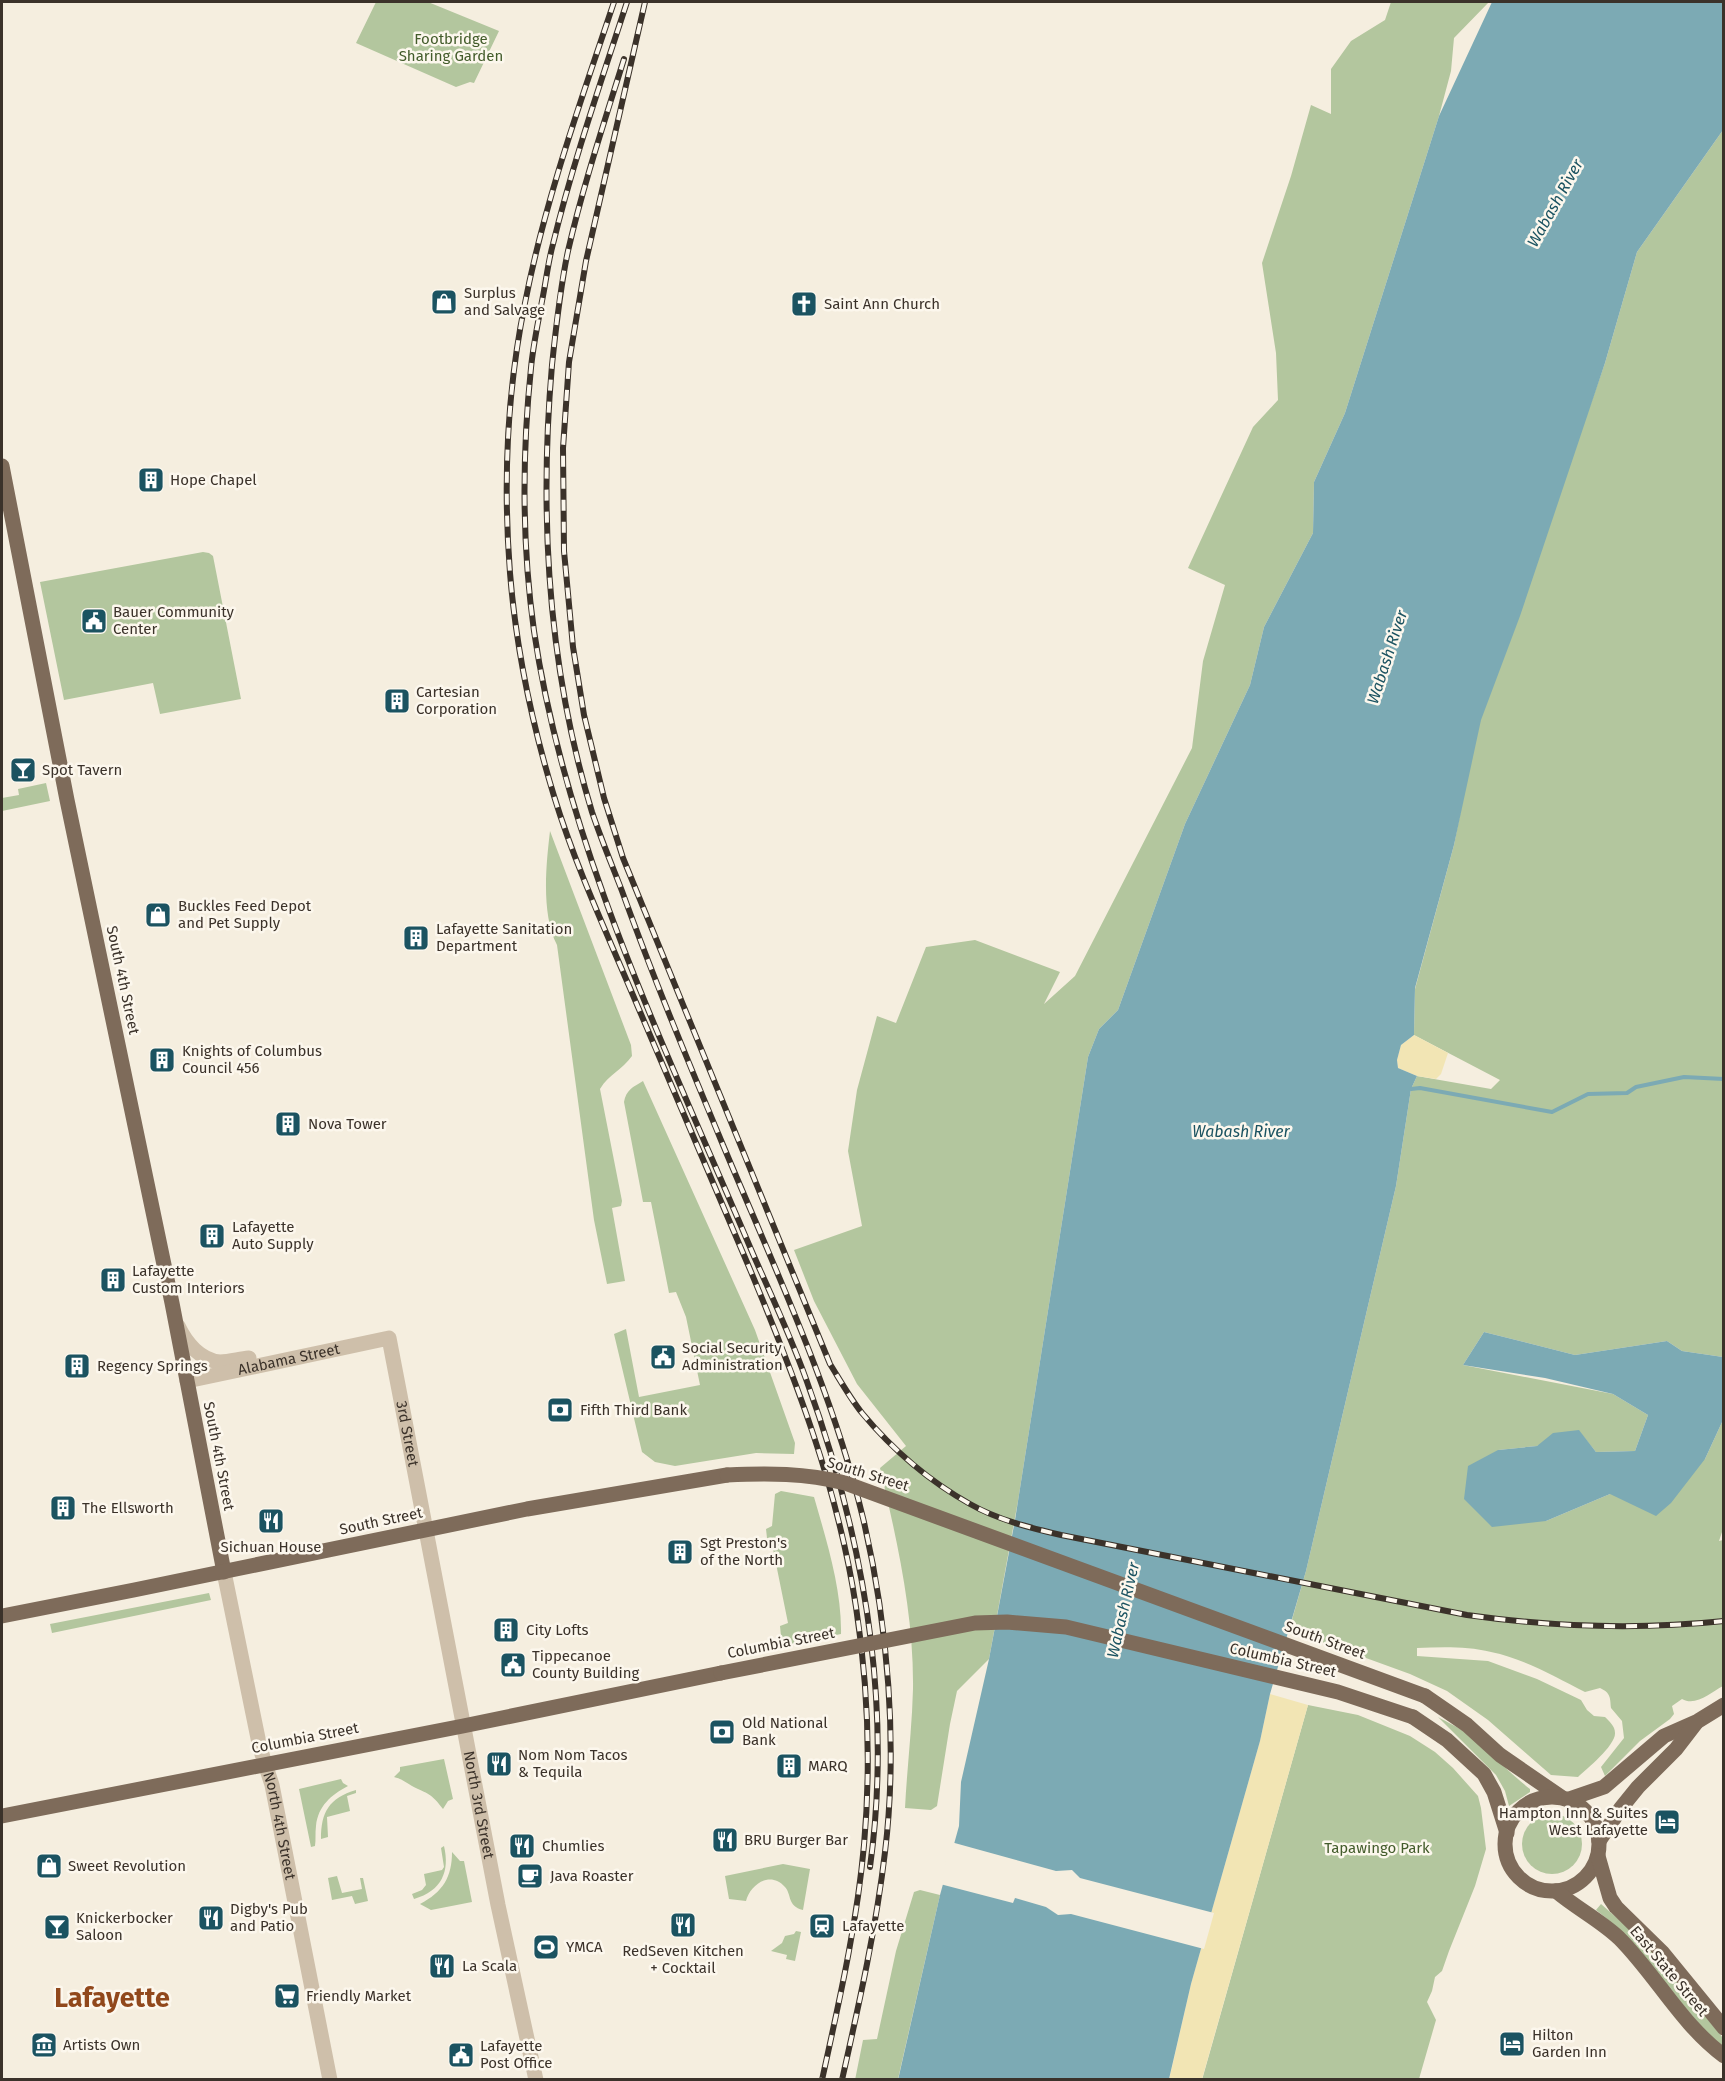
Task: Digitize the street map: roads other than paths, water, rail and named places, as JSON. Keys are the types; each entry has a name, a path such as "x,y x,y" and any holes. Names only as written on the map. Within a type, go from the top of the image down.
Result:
{"main road":[{"name":"South 4th Street","path":"2,466 64,788 176,1321 224,1572"},
{"name":"South Street","path":"2,1616 527,1509 727,1475 798,1474 845,1483 1425,1695 1467,1725 1500,1755 1565,1798"},
{"name":"Columbia Street","path":"2,1816 975,1623 1037,1623 1078,1630 1338,1692 1413,1717 1446,1740 1484,1774 1494,1792 1507,1833"},
{"path":"1698,1721 1676,1749 1638,1787 1621,1808 1598,1848 1592,1869 1582,1880 1556,1891 1540,1889 1527,1883 1516,1874 1508,1861 1505,1846 1511,1818 1519,1809 1530,1801 1542,1798 1565,1798 1605,1787 1664,1736 1698,1721 1724,1705"},
{"path":"1565,1798 1582,1808 1591,1817 1597,1828 1598,1848"},
{"name":"East State Street","path":"1598,1848 1610,1898 1662,1952 1724,2028"},
{"name":"East State Street","path":"1556,1891 1618,1938 1690,2025 1724,2056"}],"street":[{"path":"176,1321 190,1347 208,1359 219,1362 252,1358 272,1362"},
{"name":"Alabama Street","path":"187,1381 389,1338"},
{"name":"3rd Street","path":"389,1338 425,1530"},
{"name":"North 3rd Street","path":"425,1530 502,1922 536,2079"},
{"name":"North 4th Street","path":"224,1572 260,1748 272,1785 330,2079"}],"water":[{"name":"Wabash River","path":"1492,2 1723,2 1723,130 1637,252 1605,363 1520,616 1481,720 1454,845 1415,988 1414,1035 1401,1045 1397,1060 1398,1068 1417,1076 1411,1089 1396,1186 1306,1571 1191,1984 1169,2079 898,2080 940,1895 959,1826 961,1782 989,1659 1015,1520 1088,1057 1099,1029 1118,1010 1185,824 1250,685 1264,627 1313,533 1314,482 1345,413 1439,116"},
{"path":"1484,1332 1575,1355 1667,1341 1682,1351 1723,1357 1723,1420 1705,1459 1671,1503 1656,1516 1610,1494 1546,1521 1492,1527 1464,1499 1468,1466 1498,1450 1537,1446 1553,1433 1579,1430 1596,1452 1635,1451 1648,1415 1613,1394 1545,1378 1463,1365"}],"waterway":[{"path":"1411,1089 1420,1088 1552,1112 1588,1094 1627,1093 1636,1087 1684,1077 1724,1079"}],"railway":[{"path":"614,2 553,189 525,303 514,370 508,437 507,505 510,573 521,658 532,714 546,769 572,850 783,1350 826,1476 848,1563 860,1636 866,1696 868,1756 866,1815 861,1875 852,1934 822,2080"},
{"path":"627,2 569,183 550,258 533,351 526,434 525,533 534,631 549,712 570,792 595,870 655,1026 800,1363 826,1438 843,1498 868,1619 875,1681 878,1743 876,1805 870,1867"},
{"path":"645,2 586,261 569,362 563,448 564,551 573,647 584,715 604,798 623,858 830,1364 849,1395 886,1439 912,1463 955,1495 1003,1519 1061,1535 1467,1615 1595,1626 1659,1626 1724,1621"},
{"path":"624,59 574,227 560,293 548,421 547,478 547,534 557,647 565,702 577,758 595,822 671,1019 819,1375 850,1470 872,1558 888,1685 891,1770 889,1811 872,1938 842,2080"}],"place":[{"name":"Surplus and Salvage","path":"444,302"},
{"name":"Saint Ann Church","path":"804,304"},
{"name":"Hope Chapel","path":"151,480"},
{"name":"Bauer Community Center","path":"94,621"},
{"name":"Cartesian Corporation","path":"397,701"},
{"name":"Spot Tavern","path":"23,770"},
{"name":"Buckles Feed Depot and Pet Supply","path":"158,915"},
{"name":"Lafayette Sanitation Department","path":"416,938"},
{"name":"Knights of Columbus Council 456","path":"162,1060"},
{"name":"Nova Tower","path":"288,1124"},
{"name":"Lafayette Auto Supply","path":"212,1236"},
{"name":"Lafayette Custom Interiors","path":"113,1280"},
{"name":"Social Security Administration","path":"663,1357"},
{"name":"Regency Springs","path":"77,1366"},
{"name":"Fifth Third Bank","path":"560,1410"},
{"name":"The Ellsworth","path":"63,1508"},
{"name":"Sichuan House","path":"271,1521"},
{"name":"Sgt Preston's of the North","path":"680,1552"},
{"name":"City Lofts","path":"506,1630"},
{"name":"Tippecanoe County Building","path":"513,1665"},
{"name":"Old National Bank","path":"722,1732"},
{"name":"Nom Nom Tacos & Tequila","path":"499,1764"},
{"name":"MARQ","path":"789,1766"},
{"name":"Hampton Inn & Suites West Lafayette","path":"1667,1822"},
{"name":"BRU Burger Bar","path":"725,1840"},
{"name":"Chumlies","path":"522,1846"},
{"name":"Sweet Revolution","path":"49,1866"},
{"name":"Java Roaster","path":"530,1876"},
{"name":"Digby's Pub and Patio","path":"211,1918"},
{"name":"RedSeven Kitchen + Cocktail","path":"683,1925"},
{"name":"Lafayette","path":"822,1926"},
{"name":"Knickerbocker Saloon","path":"57,1927"},
{"name":"YMCA","path":"546,1947"},
{"name":"La Scala","path":"442,1966"},
{"name":"Friendly Market","path":"287,1996"},
{"name":"Hilton Garden Inn","path":"1512,2044"},
{"name":"Artists Own","path":"44,2045"},
{"name":"Lafayette Post Office","path":"461,2055"}],"district":[{"name":"Lafayette","path":"112,1998"}],"park label":[{"name":"Footbridge Sharing Garden","path":"451,48"},
{"name":"Tapawingo Park","path":"1377,1848"}]}
